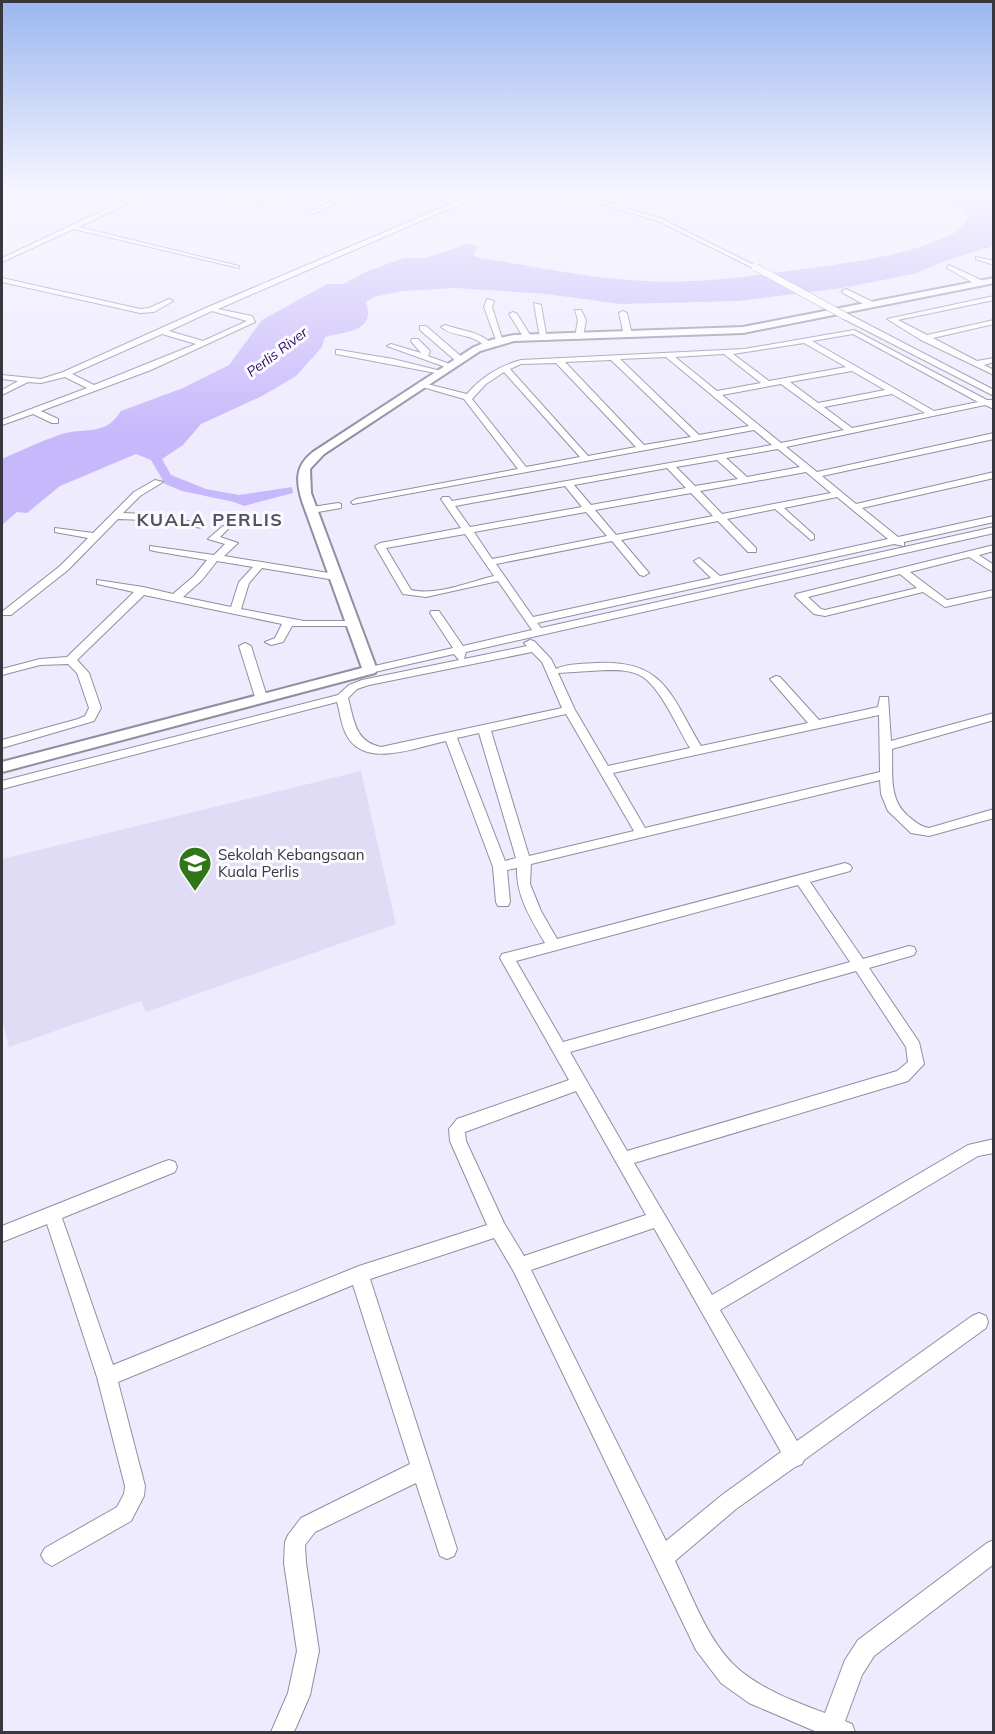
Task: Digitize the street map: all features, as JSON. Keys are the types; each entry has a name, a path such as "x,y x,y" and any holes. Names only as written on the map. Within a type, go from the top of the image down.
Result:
{"main road":[{"path":"2,767 370,670 351,624 324,538 312,510 303,480 304,470 309,459 422,384 488,344 500,340 528,338 743,330 993,280"}],"street":[{"path":"2,377 45,380 66,374 295,273"},
{"path":"766,273 993,394"},
{"path":"960,273 980,283"},
{"path":"2,280 140,311 151,310 169,301"},
{"path":"846,291 870,304"},
{"path":"993,298 891,319 993,374"},
{"path":"490,301 488,307 500,340"},
{"path":"537,306 544,338"},
{"path":"2,423 183,357 203,344 252,320 211,309"},
{"path":"578,312 582,320 579,337"},
{"path":"623,313 628,335"},
{"path":"513,314 528,338"},
{"path":"924,338 993,322"},
{"path":"445,327 453,332 478,334 488,344"},
{"path":"423,328 455,363"},
{"path":"162,331 203,344"},
{"path":"468,397 505,369 521,362 728,352 855,333 991,404"},
{"path":"806,340 933,414"},
{"path":"415,341 427,352 423,356"},
{"path":"391,346 455,363"},
{"path":"339,352 441,372"},
{"path":"728,352 769,385"},
{"path":"669,356 897,541 935,562"},
{"path":"614,358 697,438"},
{"path":"558,360 642,448"},
{"path":"975,364 993,360"},
{"path":"716,394 854,368"},
{"path":"505,369 586,459"},
{"path":"66,374 94,388"},
{"path":"2,393 26,380"},
{"path":"784,382 851,431"},
{"path":"422,384 468,397"},
{"path":"816,406 893,391"},
{"path":"468,397 469,402 524,471"},
{"path":"449,504 779,446 991,404"},
{"path":"34,411 55,421"},
{"path":"356,502 756,427"},
{"path":"501,577 427,594 412,595 407,592 380,546 745,480 811,472 993,436"},
{"path":"718,456 745,480"},
{"path":"669,465 752,550"},
{"path":"854,507 993,475"},
{"path":"3,615 64,568 137,494 158,482"},
{"path":"567,483 644,573"},
{"path":"437,488 538,631"},
{"path":"491,562 614,540 839,494"},
{"path":"312,510 338,506"},
{"path":"777,506 811,537"},
{"path":"116,516 145,517 200,526"},
{"path":"531,621 993,519"},
{"path":"203,547 223,529"},
{"path":"58,530 96,537"},
{"path":"2,785 342,697 359,684 460,656 529,641 538,631 993,530"},
{"path":"175,598 233,542 213,539"},
{"path":"154,548 335,577"},
{"path":"924,589 825,613 818,612 800,596 993,548"},
{"path":"971,554 993,570"},
{"path":"699,561 718,580"},
{"path":"235,612 244,582 260,565"},
{"path":"902,571 945,604 993,593"},
{"path":"744,574 754,584"},
{"path":"101,582 288,622 351,624"},
{"path":"69,661 143,590"},
{"path":"435,612 460,656"},
{"path":"271,642 279,640 288,622"},
{"path":"370,670 460,656 529,641"},
{"path":"529,641 547,661 569,710 642,834"},
{"path":"245,646 261,697"},
{"path":"2,672 53,660 76,663 85,679 94,708 93,714 82,722 3,743 2,729"},
{"path":"561,670 602,666 634,670 651,677 698,751"},
{"path":"776,679 816,726"},
{"path":"342,697 354,741 365,749 390,750 569,710"},
{"path":"242,702 251,720"},
{"path":"605,771 816,726 883,704 887,794 894,811 904,821 923,832 935,831 993,813"},
{"path":"886,746 993,716"},
{"path":"484,729 524,862 523,884 552,944"},
{"path":"37,735 45,755"},
{"path":"450,736 500,867 503,902"},
{"path":"500,867 886,775"},
{"path":"795,1456 507,958 552,944 845,868"},
{"path":"623,1159 891,1079 912,1070 916,1064 914,1046 861,964 801,879"},
{"path":"560,1050 909,951"},
{"path":"580,1083 463,1124 457,1129 458,1141 498,1228 519,1266 704,1642 717,1663 734,1680 753,1692 838,1730 853,1668 866,1648 993,1550"},
{"path":"709,1307 974,1150 993,1146"},
{"path":"2,1234 170,1167"},
{"path":"52,1214 107,1377 134,1474 134,1496 124,1514 52,1555"},
{"path":"519,1266 658,1219"},
{"path":"107,1377 359,1274 498,1228"},
{"path":"359,1274 447,1548"},
{"path":"662,1558 729,1502 980,1322"},
{"path":"282,1732 299,1695 308,1651 295,1563 295,1542 308,1526 422,1469"}],"shaded area":[{"name":"Sekolah Kebangsaan Kuala Perlis","path":"361,771 396,924 146,1012 141,1001 9,1047 2,1020 2,859"}],"water":[{"name":"Perlis River","path":"364,273 570,273 625,280 683,282 774,273 917,273 842,288 738,301 621,304 547,294 456,288 402,291 374,297 366,302 368,312 363,325 357,329 325,337 322,347 296,376 262,396 201,424 183,445 162,459 171,475 206,489 239,495 292,487 293,493 244,506 182,491 165,484 151,460 136,454 60,486 27,513 17,512 2,525 2,459 68,432 101,428 108,425 121,411 183,388 229,365 262,320 327,284 343,284"}],"place":[{"name":"Sekolah Kebangsaan Kuala Perlis","path":"195,892"}],"district":[{"name":"KUALA PERLIS","path":"210,519"}]}
